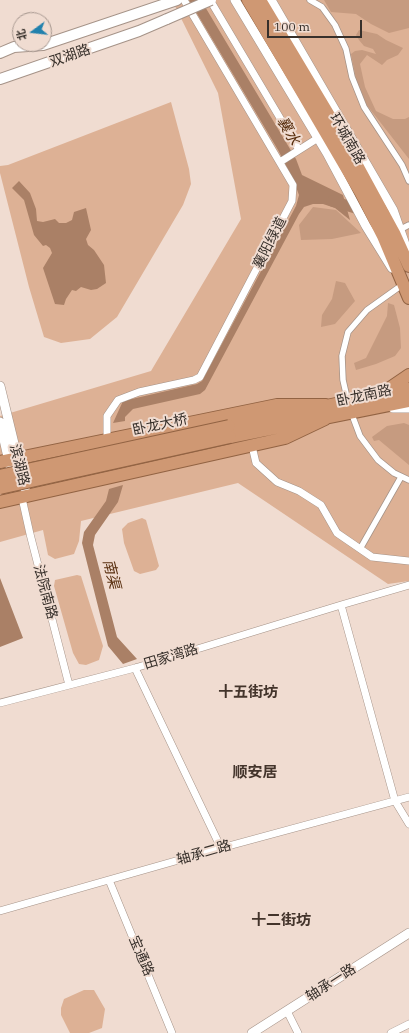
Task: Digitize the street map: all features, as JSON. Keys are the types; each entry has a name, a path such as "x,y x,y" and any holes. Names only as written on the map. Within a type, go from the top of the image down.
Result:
{"highway":[{"name":"环城南路","path":"248,0 367,193 397,231 409,266"},
{"name":"环城南路","path":"260,0 339,132 367,193"},
{"name":"环城南路","path":"397,231 406,293"},
{"path":"380,394 409,375"},
{"name":"卧龙南路","path":"326,405 409,389"},
{"name":"卧龙南路","path":"325,419 409,402"},
{"path":"7,458 41,453 277,405 326,405"},
{"name":"卧龙大桥","path":"0,488 230,431 326,405"},
{"path":"0,502 285,438 325,419"},
{"name":"卧龙大桥","path":"0,476 230,431 325,419"}],"main road":[{"name":"双湖路","path":"0,53 14,47 42,45 160,7 177,0"},
{"name":"双湖路","path":"0,79 139,31 211,0"},
{"path":"268,0 269,14"}],"street":[{"name":"襄阳绿道","path":"107,439 107,416 118,400 139,392 194,380 200,377 292,201 293,185 184,0"},
{"path":"211,0 298,151"},
{"path":"235,0 318,138 366,226 406,293 368,310 348,332 342,356 343,380 348,401 360,436 378,460 401,477 409,480"},
{"path":"271,0 393,210 397,231 409,256"},
{"path":"310,0 322,7 336,25 346,49 352,77 364,107 402,165 409,181"},
{"path":"280,162 318,138"},
{"name":"滨湖路","path":"0,386 10,443 7,458 22,498"},
{"path":"382,407 409,408"},
{"name":"滨湖路","path":"0,422 10,443"},
{"path":"7,458 10,443 26,451 41,453"},
{"path":"252,446 256,464 277,482 299,491 321,505 337,534 372,557 409,561"},
{"path":"360,549 401,477"},
{"name":"法院南路","path":"22,498 69,685"},
{"name":"田家湾路","path":"0,703 135,668 409,585"},
{"path":"341,606 395,801 409,824"},
{"path":"135,668 221,848"},
{"name":"轴承二路","path":"0,911 221,848 409,797"},
{"name":"宝通路","path":"109,880 172,1033"},
{"name":"轴承一路","path":"252,1033 409,933"},
{"path":"287,1011 298,1033"},
{"path":"391,1033 409,1024"}],"shaded area":[{"name":"襄水","path":"189,0 201,0 296,159 302,175 343,195 350,220 335,208 323,204 313,204 304,207 205,390 200,394 133,409 125,417 125,421 113,423 123,401 197,384 202,381 296,206 299,195 293,179 278,150"},
{"path":"190,0 409,0 409,581 388,584 238,483 81,521 79,541 74,554 55,559 48,555 43,530 0,542 0,416 151,371 241,219 218,93 174,4"},
{"path":"324,0 409,0 409,28 389,33 356,14 331,12"},
{"path":"359,30 377,34 403,48 398,55 387,60 382,65 367,55 360,64 365,87 376,111 393,119 405,119 409,117 409,159 366,104 357,84 351,54 355,51 362,50 376,54 373,49 364,46 359,40 356,35"},
{"path":"171,102 189,169 191,184 183,205 117,317 90,339 61,343 44,337 29,287 0,173 0,166 8,165"},
{"path":"19,181 30,193 36,209 37,221 43,222 55,219 59,223 66,223 72,220 74,212 86,208 91,230 86,239 88,245 94,250 104,265 106,283 97,289 91,290 81,287 76,291 72,290 64,305 55,304 43,268 52,253 50,248 46,245 43,246 34,235 24,200 12,188"},
{"path":"313,207 336,210 361,233 332,239 301,240 299,225"},
{"path":"336,281 345,283 355,301 335,324 321,327 322,315 332,299"},
{"path":"388,303 394,305 400,328 401,348 395,356 356,370 354,363 366,358 387,316"},
{"path":"404,423 409,425 409,465 379,440 374,441 372,437 387,426"},
{"path":"123,485 118,502 95,535 93,545 117,637 137,659 123,664 108,646 82,543 84,532 106,501 109,489"},
{"path":"142,518 146,520 159,566 156,570 140,574 134,571 124,543 122,529 128,523"},
{"path":"77,575 81,576 103,646 99,660 86,665 79,664 73,653 54,586 55,580"},
{"path":"0,578 23,638 0,647"},
{"path":"84,990 94,990 105,1009 102,1028 89,1033 70,1033 61,1015 61,1008 64,999"}],"waterway":[{"name":"襄水","path":"332,201 365,211"}],"district":[{"name":"十五街坊","path":"248,693"},
{"name":"顺安居","path":"255,773"},
{"name":"十二街坊","path":"281,921"}],"water label":[{"name":"南渠","path":"111,574"}]}
